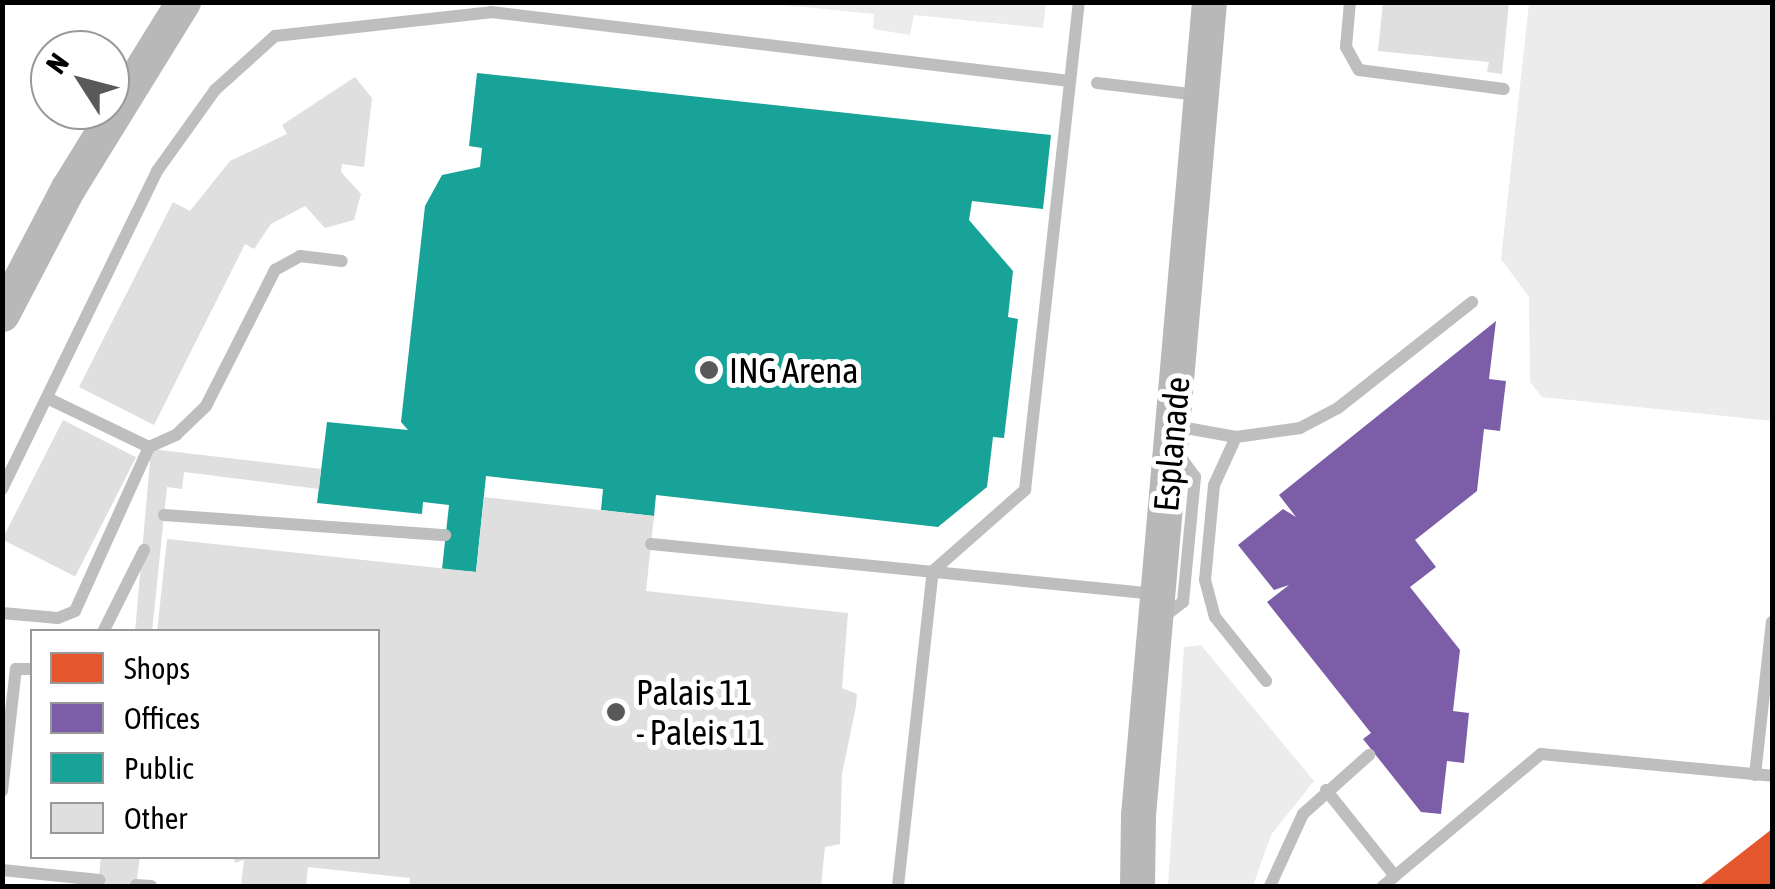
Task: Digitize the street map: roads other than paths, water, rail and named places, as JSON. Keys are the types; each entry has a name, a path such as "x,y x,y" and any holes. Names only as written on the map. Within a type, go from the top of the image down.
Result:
{"street":[{"path":"2,314 68,188 183,2"},
{"name":"Esplanade","path":"1137,886 1156,608 1209,2"}],"lane":[{"path":"898,886 933,571 1025,490 1079,2"},
{"path":"1350,2 1346,47 1359,70 1504,89"},
{"path":"2,488 180,138 234,68 274,36 296,29 490,12 1070,81"},
{"path":"1097,83 1201,95"},
{"path":"2,613 58,618 75,611 149,447 176,435 206,406 275,270 300,256 342,261"},
{"path":"1172,435 1236,437 1288,433 1326,416 1472,302"},
{"path":"47,398 149,447"},
{"path":"1236,437 1214,485 1205,580 1214,617 1266,681"},
{"path":"164,515 446,535"},
{"path":"651,544 933,571 1156,608"},
{"path":"104,629 144,550"},
{"path":"1755,774 1772,622"},
{"path":"2,791 16,668 30,669"},
{"path":"1326,790 1388,883 1541,754 1772,776"},
{"path":"1270,886 1291,832 1326,790 1370,755"},
{"path":"2,870 98,880"},
{"path":"136,885 151,886"}],"place":[{"name":"ING Arena","path":"709,370"},
{"name":"Palais 11 - Paleis 11","path":"616,712"}]}
